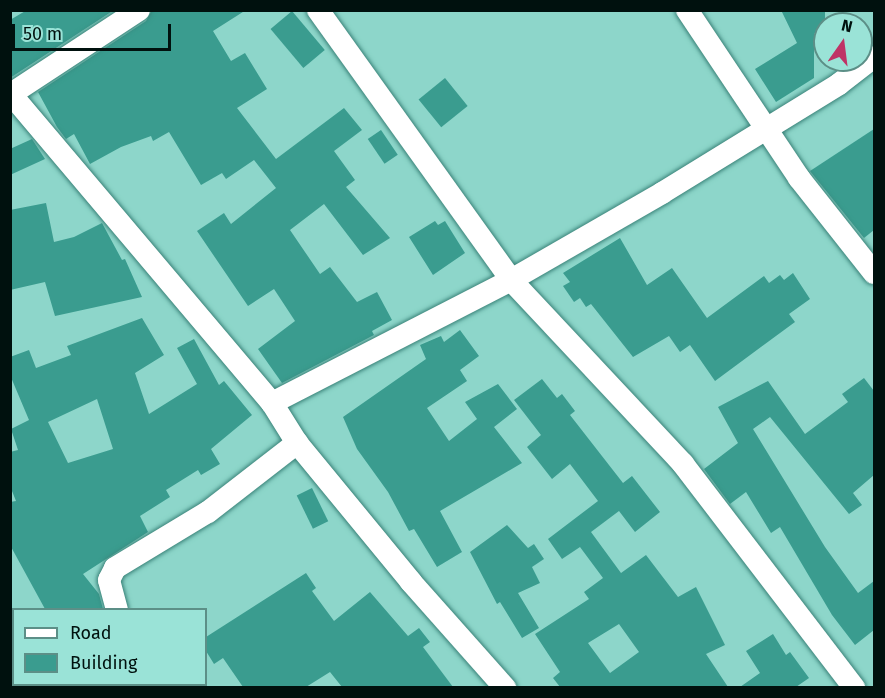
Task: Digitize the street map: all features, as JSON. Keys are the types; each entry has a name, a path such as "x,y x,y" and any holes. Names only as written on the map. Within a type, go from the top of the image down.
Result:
{"street":[{"path":"139,10 11,93 272,403 297,443 411,582 505,687"},
{"path":"318,10 511,280 683,464 854,687"},
{"path":"687,10 800,178 874,273"},
{"path":"272,403 511,280 663,194 839,84 874,57"},
{"path":"117,608 109,580 115,568 208,512 297,443"}],"building":[{"path":"27,10 114,10 10,78 10,20"},
{"path":"152,10 246,10 213,31 231,61 245,53 267,89 237,108 276,159 344,108 362,130 334,151 355,180 346,187 390,238 363,255 324,204 290,230 320,274 330,267 357,302 377,292 392,320 372,331 374,335 282,383 258,349 295,321 274,289 248,306 197,231 224,213 231,224 276,188 254,160 226,179 222,173 201,185 169,132 153,141 151,136 121,147 90,164 74,134 66,139 57,127 38,92 146,21"},
{"path":"781,10 825,10 825,12 813,12 814,78 776,102 755,69 797,43"},
{"path":"292,11 325,50 303,68 271,29"},
{"path":"445,78 468,106 441,127 419,99"},
{"path":"874,129 874,230 864,238 810,171"},
{"path":"381,130 398,155 385,164 368,139"},
{"path":"32,139 45,159 10,175 10,149"},
{"path":"46,203 54,242 74,237 102,223 122,260 125,259 142,297 55,316 45,282 10,290 10,210"},
{"path":"435,221 438,225 445,221 465,253 433,275 409,237"},
{"path":"620,238 647,285 672,268 707,318 764,276 769,283 780,275 784,280 793,273 810,299 789,314 795,322 715,381 690,345 680,352 669,336 633,357 591,304 586,307 580,298 574,302 563,286 570,282 563,273"},
{"path":"142,318 164,355 135,373 149,414 197,384 177,348 194,339 219,385 224,381 252,415 211,449 220,464 201,475 198,470 166,490 170,497 140,516 148,532 83,574 99,594 103,608 44,608 10,545 10,502 16,501 10,486 10,452 18,450 11,429 29,420 10,375 10,357 29,350 36,368 71,355 67,346","holes":["97,399 113,449 68,463 48,422"]},
{"path":"460,330 479,356 460,370 467,381 427,408 449,441 477,419 465,402 498,384 517,409 494,427 522,463 440,511 462,552 437,567 414,529 409,531 388,492 357,449 343,417 426,359 420,345 441,336 444,342"},
{"path":"864,378 874,391 874,475 853,493 862,505 849,514 770,417 753,429 825,547 858,593 874,581 874,630 855,645 832,615 780,527 771,533 746,492 730,504 704,469 738,443 718,407 768,381 805,434 848,402 842,394"},
{"path":"542,379 557,398 562,394 575,411 570,415 623,483 632,476 660,512 635,532 619,511 591,532 621,573 646,555 678,597 696,587 725,645 706,654 728,687 560,687 553,678 560,672 535,634 589,599 584,592 603,578 580,547 562,559 548,539 598,501 570,464 552,479 527,447 541,435 514,400","holes":["619,624 639,652 610,673 588,643"]},
{"path":"312,488 328,521 313,529 297,495"},
{"path":"507,525 528,548 534,544 544,559 532,567 540,583 518,593 539,628 522,638 500,602 497,604 470,552"},
{"path":"306,573 316,588 312,591 334,621 370,592 408,636 419,628 430,642 423,647 453,687 342,687 330,672 306,687 243,687 223,658 214,664 207,653 207,636"},
{"path":"773,634 786,655 790,652 809,678 796,687 740,687 760,673 746,651"}]}
